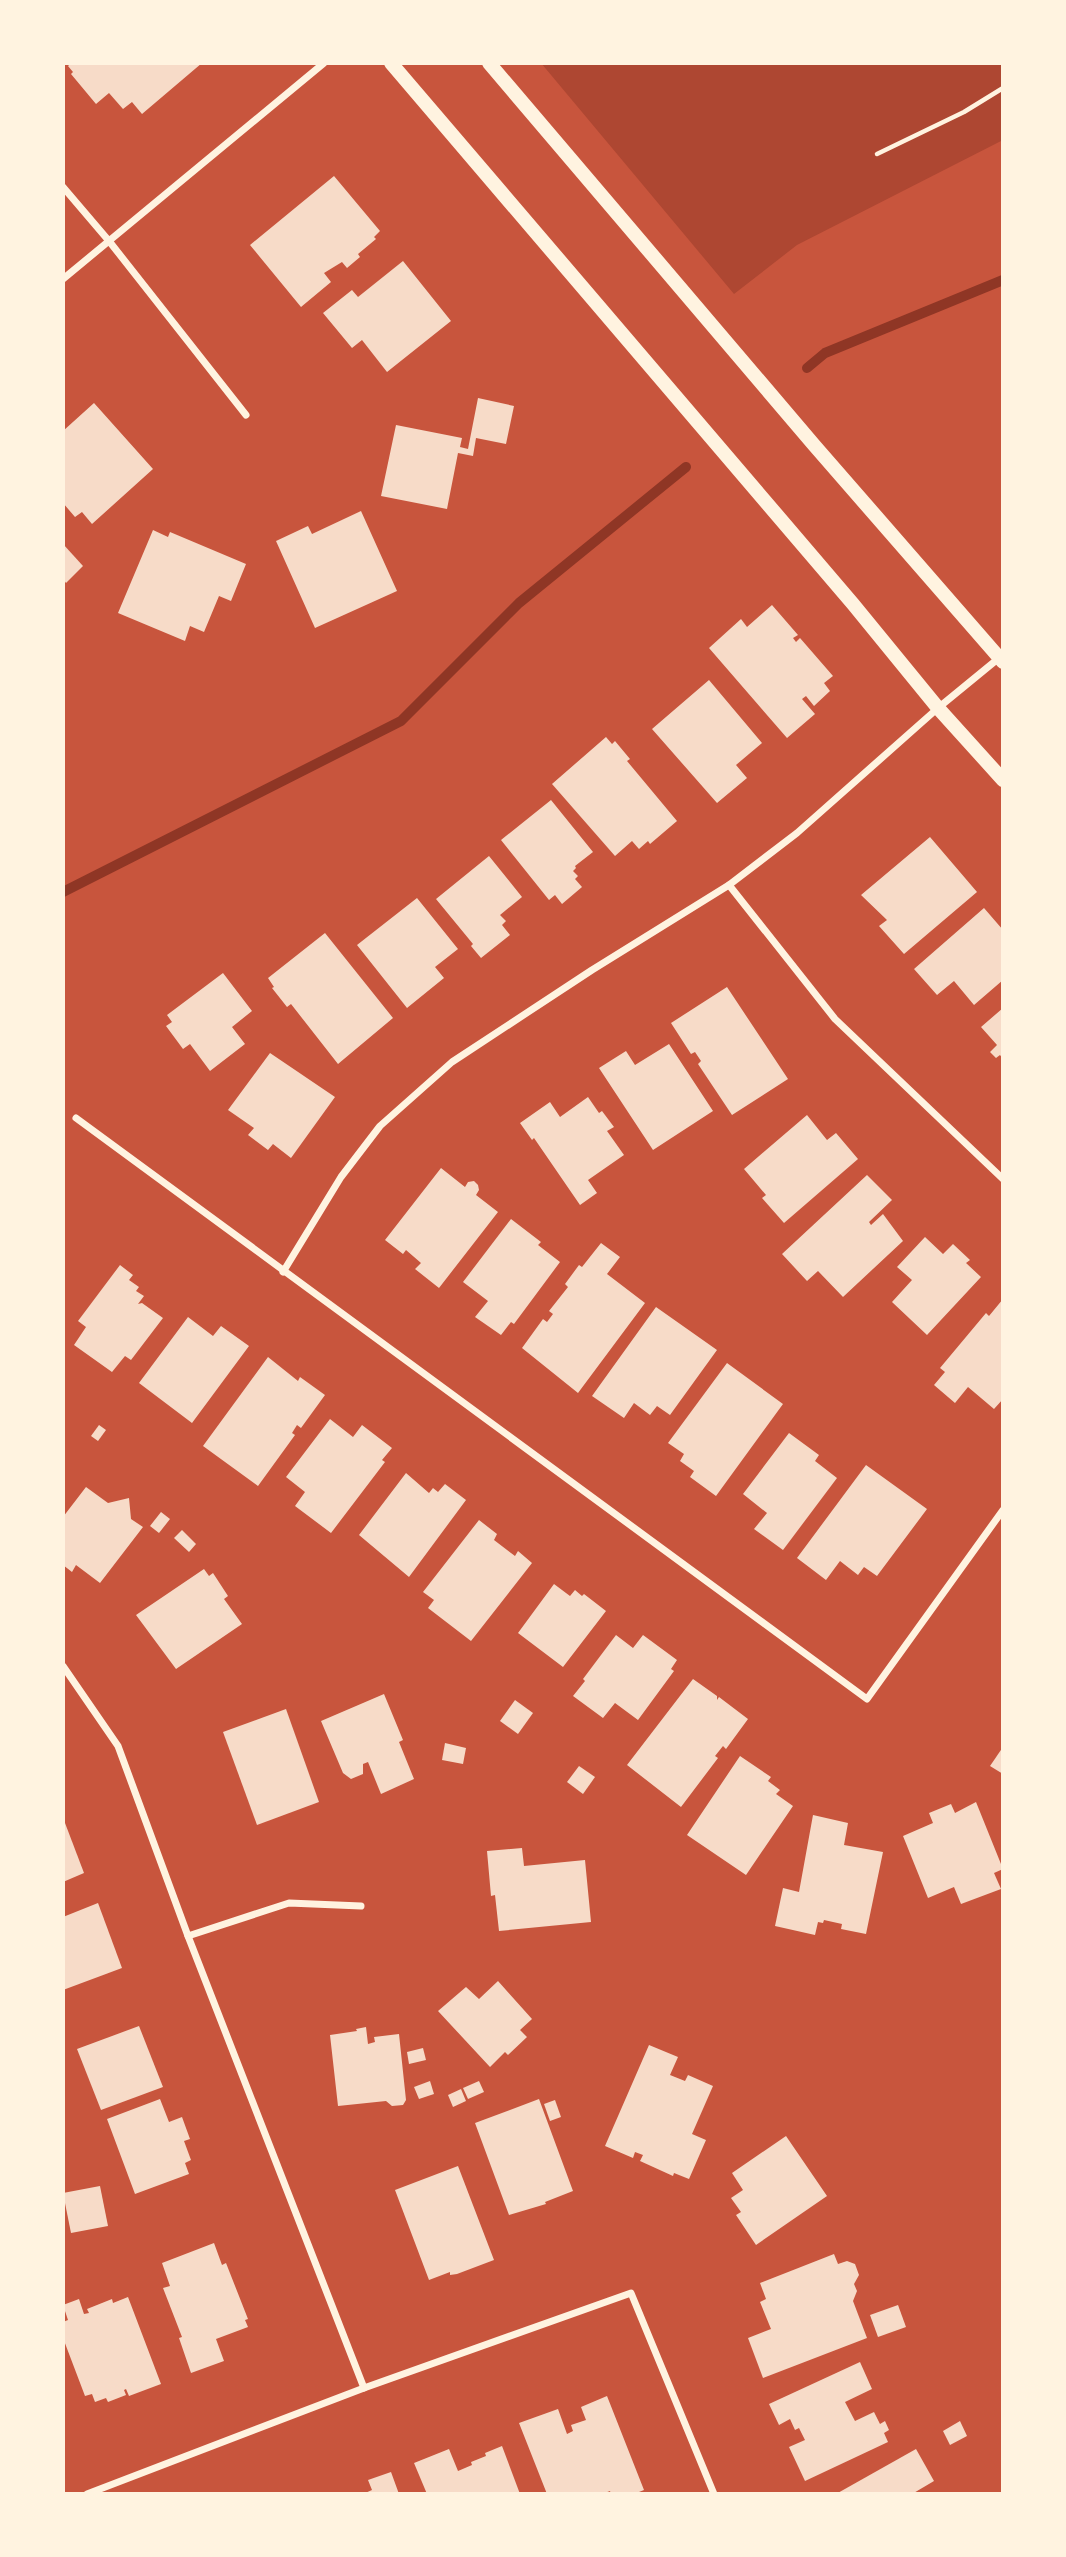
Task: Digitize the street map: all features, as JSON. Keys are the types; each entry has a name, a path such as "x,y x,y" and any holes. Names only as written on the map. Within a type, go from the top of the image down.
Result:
{"main road":[{"path":"391,63 938,708 1003,780"},
{"path":"489,63 1001,660"}],"street":[{"path":"63,279 324,63"},
{"path":"63,187 246,415"},
{"path":"283,1272 341,1177 380,1126 452,1062 592,970 729,886 797,833 938,708 1001,660"},
{"path":"729,886 835,1019 1003,1179"},
{"path":"76,1118 867,1699 1003,1510"},
{"path":"63,1667 118,1746 188,1936 364,2388"},
{"path":"188,1936 289,1903 361,1906"},
{"path":"86,2494 364,2388 631,2293 714,2494"}],"path":[{"path":"877,154 964,112 1003,88"}],"shaded area":[{"path":"541,63 1003,63 1003,140 797,245 734,294"}],"building":[{"path":"71,63 202,63 142,114 132,102 123,109 109,93 96,104 71,74 73,72 68,66"},
{"path":"334,176 380,231 374,237 376,239 358,254 360,257 347,268 342,262 324,273 331,282 301,307 250,245"},
{"path":"403,261 451,321 387,372 362,340 352,348 323,313 352,290 358,297"},
{"path":"478,398 514,406 506,444 476,438 473,456 458,453 447,509 381,496 396,425 462,438 460,447 468,449"},
{"path":"94,403 153,469 92,524 82,512 75,517 63,503 63,431"},
{"path":"361,511 397,591 315,628 276,541 308,526 312,534"},
{"path":"153,530 168,537 170,532 246,564 231,601 219,596 204,632 190,626 185,641 118,613"},
{"path":"63,544 83,566 66,583 63,579"},
{"path":"772,605 798,635 793,638 796,642 800,638 833,676 824,683 830,691 814,706 806,696 802,699 815,714 787,738 709,648 741,619 747,627"},
{"path":"709,680 762,743 736,765 747,778 717,803 652,729"},
{"path":"606,737 612,744 615,741 630,759 627,761 677,821 650,844 648,841 639,849 632,841 615,856 552,784"},
{"path":"551,800 593,852 575,866 573,871 578,876 575,879 582,887 562,904 555,895 549,900 501,840"},
{"path":"930,837 977,892 904,954 879,926 887,920 861,895"},
{"path":"489,856 522,897 500,915 506,921 502,925 510,935 481,958 471,946 473,944 436,899"},
{"path":"417,898 458,949 435,967 444,978 407,1008 357,945"},
{"path":"984,908 1003,930 1003,980 974,1005 954,981 937,995 914,969"},
{"path":"325,933 393,1018 338,1064 291,1004 287,1007 272,988 274,987 268,978"},
{"path":"223,973 252,1011 232,1027 245,1044 210,1071 190,1044 183,1049 166,1026 172,1022 167,1015"},
{"path":"727,987 788,1079 732,1115 698,1064 701,1061 695,1052 691,1054 671,1023"},
{"path":"1003,1008 1003,1059 1000,1055 996,1058 990,1052 997,1045 981,1027"},
{"path":"669,1044 713,1111 653,1150 599,1068 626,1051 635,1065"},
{"path":"270,1053 335,1097 291,1158 273,1144 268,1150 248,1135 254,1128 228,1110"},
{"path":"588,1097 599,1113 602,1111 614,1127 607,1131 624,1155 588,1180 597,1193 580,1205 534,1138 532,1140 520,1123 550,1102 560,1117"},
{"path":"807,1115 827,1140 836,1133 858,1159 784,1223 762,1198 766,1195 744,1169"},
{"path":"441,1168 465,1187 468,1182 474,1181 479,1190 476,1195 498,1212 439,1288 415,1269 421,1263 406,1250 403,1254 385,1240"},
{"path":"867,1175 892,1200 869,1222 871,1225 883,1214 903,1241 843,1297 818,1271 807,1281 782,1254"},
{"path":"511,1219 541,1242 538,1245 560,1262 514,1324 511,1322 501,1335 475,1317 488,1301 463,1282"},
{"path":"925,1237 943,1254 953,1244 970,1260 966,1263 981,1277 927,1335 892,1302 912,1280 897,1267"},
{"path":"601,1243 620,1257 607,1274 645,1303 578,1393 522,1348 543,1319 547,1322 553,1314 549,1311 568,1287 565,1284 579,1265 582,1267"},
{"path":"120,1265 133,1275 129,1280 139,1287 136,1291 144,1296 138,1304 142,1303 163,1318 131,1360 125,1356 112,1372 74,1345 86,1327 78,1321"},
{"path":"1003,1299 1003,1399 994,1409 968,1387 955,1403 934,1385 945,1372 940,1368 986,1313 989,1316"},
{"path":"656,1307 717,1350 670,1415 657,1406 650,1415 634,1403 624,1418 592,1396"},
{"path":"188,1317 213,1336 221,1326 249,1346 192,1423 139,1383"},
{"path":"268,1357 298,1381 300,1377 325,1395 301,1428 297,1425 292,1433 295,1435 258,1486 203,1446"},
{"path":"727,1363 783,1404 716,1496 690,1477 694,1471 680,1461 684,1454 668,1443"},
{"path":"330,1419 353,1437 362,1425 392,1448 382,1460 385,1462 331,1533 295,1506 305,1492 286,1477"},
{"path":"99,1425 106,1430 98,1441 91,1436"},
{"path":"789,1433 819,1455 815,1461 837,1478 783,1550 754,1529 767,1513 743,1494"},
{"path":"866,1465 927,1509 877,1576 864,1567 858,1575 840,1561 826,1580 797,1558"},
{"path":"406,1473 429,1493 433,1488 438,1492 445,1484 466,1500 409,1577 359,1535"},
{"path":"86,1487 108,1503 129,1498 131,1519 143,1527 100,1583 76,1565 72,1572 63,1565 63,1517"},
{"path":"161,1512 170,1519 159,1533 150,1526"},
{"path":"479,1520 497,1534 494,1540 515,1556 518,1551 532,1563 471,1641 428,1608 434,1600 423,1592"},
{"path":"182,1530 196,1544 189,1552 174,1538"},
{"path":"204,1569 209,1576 213,1573 228,1596 224,1599 242,1624 176,1669 136,1615"},
{"path":"554,1584 570,1596 575,1590 582,1596 584,1594 606,1611 563,1667 518,1633"},
{"path":"616,1635 633,1648 643,1635 677,1660 671,1669 674,1671 638,1720 615,1703 603,1718 573,1696"},
{"path":"693,1679 717,1696 717,1700 719,1697 748,1719 726,1749 723,1746 715,1756 718,1758 681,1807 627,1765"},
{"path":"384,1694 403,1740 399,1742 414,1779 381,1794 368,1762 363,1764 363,1774 351,1779 343,1773 321,1721"},
{"path":"515,1700 533,1713 518,1734 500,1721"},
{"path":"286,1709 319,1802 257,1825 223,1732"},
{"path":"445,1743 466,1748 463,1764 442,1760"},
{"path":"1003,1747 1003,1774 990,1766"},
{"path":"740,1756 771,1777 768,1781 780,1790 776,1794 793,1806 746,1875 687,1835"},
{"path":"579,1766 595,1777 583,1794 567,1782"},
{"path":"976,1802 1003,1869 994,1873 1001,1889 961,1904 954,1887 928,1898 903,1836 933,1823 929,1813 951,1804 955,1813"},
{"path":"813,1815 848,1823 844,1845 883,1852 866,1934 841,1929 842,1924 824,1920 823,1923 818,1922 815,1935 775,1926 783,1888 799,1892"},
{"path":"65,1823 84,1873 63,1882 63,1824"},
{"path":"522,1848 524,1866 585,1860 591,1922 499,1931 495,1895 491,1896 487,1851"},
{"path":"98,1903 122,1968 63,1990 63,1917"},
{"path":"498,1981 532,2019 520,2030 527,2037 508,2055 505,2052 490,2067 438,2011 466,1987 479,1999"},
{"path":"139,2026 163,2087 101,2110 77,2049"},
{"path":"366,2027 368,2044 375,2042 374,2037 399,2034 406,2100 403,2105 392,2106 386,2101 338,2106 330,2035"},
{"path":"649,2045 678,2057 670,2075 685,2081 688,2075 713,2086 692,2134 706,2140 689,2179 674,2173 673,2176 640,2161 643,2155 635,2152 633,2158 605,2146"},
{"path":"423,2048 426,2060 409,2064 407,2052"},
{"path":"430,2081 434,2094 419,2099 414,2087"},
{"path":"479,2081 484,2092 468,2099 463,2088"},
{"path":"461,2089 466,2101 453,2107 448,2095"},
{"path":"160,2099 169,2122 182,2117 190,2139 184,2141 191,2160 185,2163 189,2174 135,2194 107,2119"},
{"path":"539,2099 573,2191 545,2202 546,2204 509,2215 475,2123"},
{"path":"555,2100 561,2117 550,2121 544,2104"},
{"path":"786,2136 827,2196 756,2245 736,2215 741,2212 731,2198 743,2190 732,2173"},
{"path":"458,2166 494,2260 457,2274 450,2275 450,2272 429,2280 395,2190"},
{"path":"100,2186 108,2226 71,2233 63,2193"},
{"path":"214,2243 222,2265 226,2263 248,2319 245,2320 248,2327 216,2339 224,2361 191,2373 179,2338 182,2337 163,2288 170,2286 162,2263"},
{"path":"834,2254 838,2264 847,2261 855,2264 859,2275 854,2284 857,2291 853,2301 867,2338 763,2378 748,2338 771,2329 760,2302 766,2299 760,2283"},
{"path":"128,2297 161,2384 129,2396 126,2389 126,2395 108,2402 106,2398 95,2402 92,2394 85,2396 63,2338 63,2322 68,2320 63,2305 79,2299 84,2314 89,2313 87,2309 112,2299 113,2303"},
{"path":"898,2305 906,2327 878,2337 870,2315"},
{"path":"860,2362 872,2389 845,2402 855,2421 874,2412 880,2424 885,2421 889,2430 884,2433 888,2442 805,2481 789,2447 805,2440 799,2428 795,2430 790,2419 779,2425 769,2404"},
{"path":"607,2396 644,2490 634,2494 611,2494 610,2491 602,2494 547,2494 519,2423 558,2409 567,2434 573,2431 571,2425 586,2420 581,2407"},
{"path":"960,2421 967,2436 950,2445 943,2431"},
{"path":"502,2446 520,2494 427,2494 414,2463 449,2449 458,2471 486,2456 485,2453"},
{"path":"916,2449 934,2481 912,2494 836,2494"},
{"path":"391,2472 399,2494 363,2494 372,2490 368,2480"}],"waterway":[{"path":"807,368 825,353 1003,280"},
{"path":"63,892 401,721 519,603 686,467"}]}
